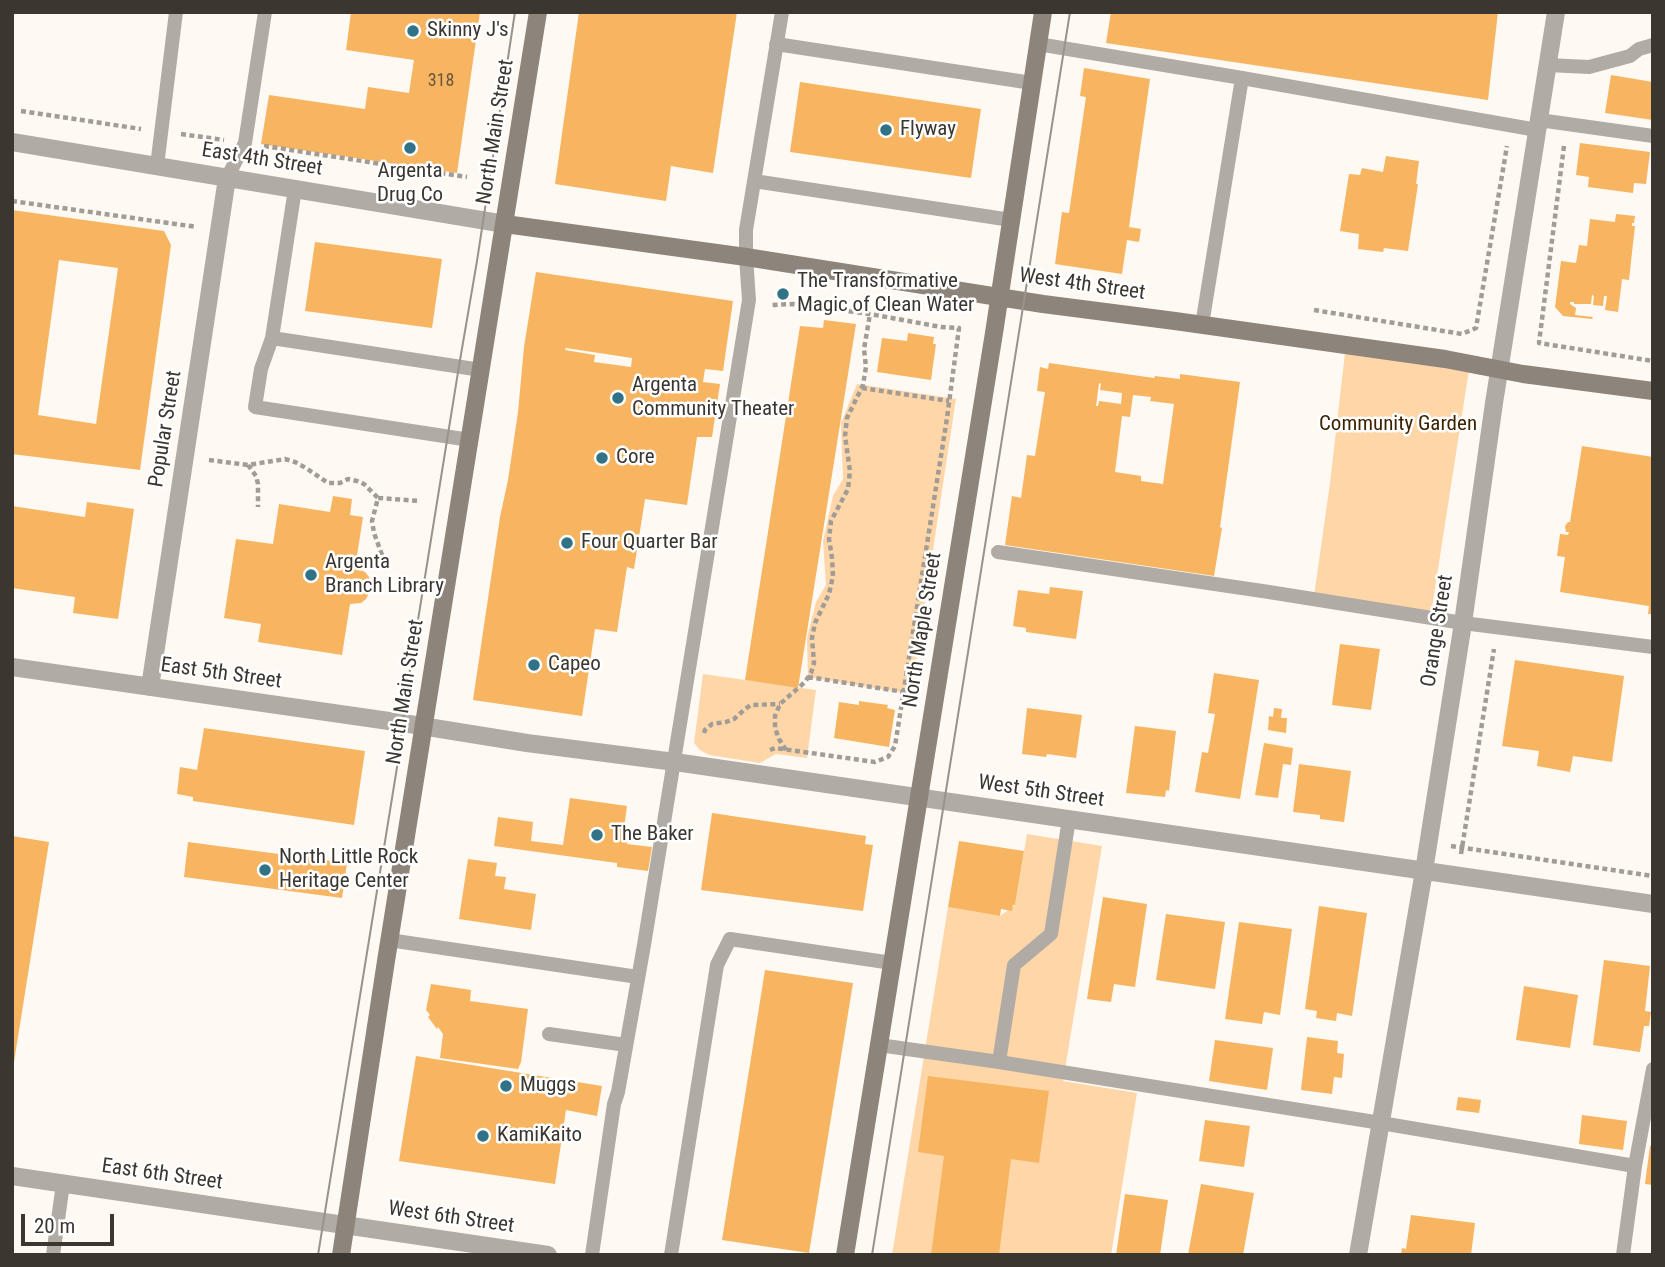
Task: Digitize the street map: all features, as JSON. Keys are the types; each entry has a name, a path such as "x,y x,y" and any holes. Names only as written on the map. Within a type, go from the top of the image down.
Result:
{"street":[{"name":"North Main Street","path":"341,1255 538,12"},
{"name":"North Maple Street","path":"845,1255 1043,12"},
{"name":"Orange Street","path":"1358,1255 1424,871 1499,369 1556,12"},
{"name":"East 4th Street","path":"12,142 505,224"},
{"name":"Popular Street","path":"150,687 227,177"},
{"name":"West 4th Street","path":"505,224 1653,391"},
{"name":"East 5th Street","path":"12,667 424,726"},
{"name":"West 5th Street","path":"424,726 1653,904"},
{"name":"East 6th Street","path":"12,1177 346,1226"},
{"name":"West 6th Street","path":"346,1226 548,1255"}],"lane":[{"path":"157,166 176,12"},
{"path":"227,177 245,143 265,12"},
{"path":"592,1255 614,1104 675,762 749,300 746,230 782,12"},
{"path":"776,44 1032,83"},
{"path":"1038,44 1538,125 1567,124 1653,136"},
{"path":"1548,65 1590,67 1630,56 1639,49 1653,45"},
{"path":"1202,325 1242,78"},
{"path":"754,181 1011,220"},
{"path":"295,189 272,338 261,369 255,407 470,440"},
{"path":"272,338 481,370"},
{"path":"998,552 1463,623 1653,647"},
{"path":"999,1062 1014,965 1051,934 1069,819"},
{"path":"671,1255 717,965 730,939 892,963"},
{"path":"389,940 638,977"},
{"path":"549,1034 626,1045"},
{"path":"879,1045 1381,1122 1635,1166"},
{"path":"1623,1255 1635,1166 1653,1069"},
{"path":"53,1255 63,1184"}],"path":[{"path":"1567,124 1539,343 1653,361"},
{"path":"1314,310 1462,334 1476,328 1508,138"},
{"path":"12,201 219,230"},
{"path":"749,300 870,314 959,328 895,746 882,761 775,748 766,752"},
{"path":"786,750 775,728 775,716 780,704 805,682 814,663 812,638 815,623 829,594 833,576 829,539 831,521 848,489 850,471 845,436 848,418 862,388 866,367 864,349 870,314"},
{"path":"862,388 949,401"},
{"path":"185,456 248,465 285,459 306,468 328,483 340,483 348,479 364,484 378,498 419,501"},
{"path":"248,465 258,484 258,507"},
{"path":"378,498 372,521 382,555"},
{"path":"1460,859 1498,628"},
{"path":"808,677 904,692"},
{"path":"680,730 704,736 705,730 712,724 734,719 751,705 780,704"},
{"path":"1450,846 1653,876"}],"green space":[{"name":"Community Garden","path":"1345,353 1469,370 1431,614 1314,596"},
{"path":"857,384 956,399 911,694 808,677 807,638 816,602 826,585 823,541 833,496 843,479 841,423"},
{"path":"703,674 816,690 807,758 776,754 760,763 709,755 700,750 694,743"},
{"path":"1027,834 1102,846 1063,1081 1137,1093 1111,1255 892,1255 948,907 1000,916 1015,905"}],"building":[{"path":"351,12 480,12 457,173 261,144 269,95 365,109 368,87 409,93 414,60 346,50"},
{"path":"579,12 737,12 713,173 671,166 666,201 555,184"},
{"path":"1111,12 1498,12 1488,100 1106,43"},
{"path":"1084,68 1150,79 1129,227 1141,229 1139,242 1127,240 1122,274 1055,264 1062,212 1069,213 1086,97 1080,96"},
{"path":"1611,75 1653,82 1653,120 1605,113"},
{"name":"Flyway","path":"800,82 981,109 971,178 790,152"},
{"path":"1580,143 1650,152 1646,184 1634,183 1633,193 1588,187 1589,177 1576,175"},
{"path":"1386,156 1419,161 1408,251 1358,249 1359,234 1340,231 1349,174 1360,175 1362,168 1383,172"},
{"path":"12,210 164,231 171,245 140,470 12,454","holes":["59,260 118,268 96,424 38,415"]},
{"path":"1616,214 1635,216 1632,223 1632,226 1635,226 1629,280 1622,279 1618,312 1605,310 1607,296 1604,296 1603,306 1593,305 1592,295 1591,304 1570,304 1576,308 1575,315 1593,317 1592,319 1563,316 1555,307 1561,261 1576,263 1579,245 1587,246 1590,219 1615,222"},
{"path":"315,242 442,259 432,328 305,311"},
{"path":"536,272 733,301 723,371 705,369 703,382 720,384 712,437 697,437 687,505 645,499 634,569 627,567 617,632 595,629 582,716 473,700 518,412 524,347","holes":["566,348 632,358 631,367 594,362 595,355 565,350"]},
{"path":"824,320 856,324 798,688 745,680 800,326 823,328"},
{"path":"908,333 934,337 933,344 936,344 931,380 877,372 882,338 907,341"},
{"path":"1049,363 1154,378 1180,379 1180,374 1240,382 1214,576 1005,545 1012,496 1021,498 1027,455 1035,456 1045,392 1037,391 1040,367 1048,369","holes":["1099,383 1100,390 1122,393 1121,404 1099,401 1096,406","1133,395 1151,397 1150,401 1174,404 1163,484 1141,481 1141,476 1115,472 1122,416 1130,417"]},
{"path":"1582,446 1653,457 1653,614 1648,614 1649,606 1560,592 1565,557 1557,556 1560,534 1568,535 1569,532 1566,532 1565,526 1570,522"},
{"name":"Argenta Branch Library","path":"333,496 352,499 350,515 363,517 355,568 365,572 371,583 366,599 361,603 350,604 342,655 258,642 261,624 224,618 236,539 273,544 279,504 330,512"},
{"path":"87,502 134,509 118,619 73,613 75,597 12,588 12,506 85,517"},
{"path":"1050,587 1083,591 1076,639 1026,632 1026,628 1013,626 1018,590 1049,594"},
{"path":"1340,644 1380,649 1371,710 1332,705"},
{"path":"1515,660 1624,676 1612,762 1573,756 1570,772 1537,766 1539,751 1502,746"},
{"path":"1214,673 1259,680 1240,799 1195,792 1202,752 1208,753 1215,714 1208,713"},
{"path":"859,701 888,705 887,708 895,710 889,747 834,738 839,702 859,705"},
{"path":"1027,708 1082,715 1076,758 1022,754"},
{"path":"1274,708 1282,709 1281,718 1287,718 1286,733 1268,730 1269,716 1273,717"},
{"path":"1135,726 1176,731 1169,791 1166,790 1165,797 1126,793"},
{"path":"204,728 365,751 354,825 193,801 193,797 177,794 180,767 197,770"},
{"path":"1264,743 1293,748 1291,765 1283,764 1278,798 1255,795"},
{"path":"1299,764 1351,771 1344,822 1320,819 1320,815 1293,812"},
{"name":"The Baker","path":"570,798 627,806 624,828 630,828 627,844 652,847 648,871 617,867 617,863 494,846 498,817 533,822 531,841 563,845"},
{"path":"712,813 866,836 865,844 873,845 863,911 701,890"},
{"path":"12,836 49,842 14,1062 12,1062"},
{"path":"959,841 1024,851 1012,911 1001,909 1000,916 948,907"},
{"name":"North Little Rock Heritage Center","path":"188,842 347,863 342,898 184,877"},
{"path":"468,859 497,863 495,876 506,877 504,889 536,894 531,930 459,919"},
{"path":"1103,897 1147,904 1135,987 1114,984 1111,1002 1087,999"},
{"path":"1319,906 1367,913 1352,1016 1337,1013 1336,1021 1316,1018 1317,1011 1305,1009"},
{"path":"1166,914 1225,922 1215,989 1156,980"},
{"path":"1239,922 1292,929 1280,1015 1264,1012 1262,1024 1225,1019"},
{"path":"1604,960 1650,966 1645,1011 1651,1012 1649,1026 1644,1026 1640,1052 1593,1045"},
{"path":"765,970 853,983 809,1253 722,1240"},
{"path":"431,984 471,990 470,1001 528,1009 518,1069 440,1058 443,1034 428,1017 430,1015 426,1010"},
{"path":"1524,986 1578,995 1570,1048 1516,1040"},
{"path":"1307,1037 1338,1041 1337,1053 1344,1054 1342,1078 1334,1077 1332,1094 1301,1090"},
{"path":"1215,1040 1273,1048 1267,1090 1209,1081"},
{"name":"KamiKaito","path":"416,1056 602,1086 597,1116 566,1110 555,1184 399,1161"},
{"path":"928,1076 1049,1091 1039,1163 1011,1159 999,1255 931,1255 944,1156 918,1152"},
{"path":"1458,1097 1481,1100 1479,1113 1456,1110"},
{"path":"1582,1115 1627,1121 1623,1150 1579,1144"},
{"path":"1205,1120 1250,1126 1244,1167 1199,1161"},
{"path":"1650,1146 1653,1146 1653,1185 1645,1184"},
{"path":"1201,1184 1254,1193 1243,1255 1188,1255"},
{"path":"1125,1194 1168,1200 1160,1255 1116,1255"},
{"path":"1411,1215 1475,1223 1471,1255 1401,1255 1402,1248 1406,1249"}],"tram line":[{"path":"318,1255 515,12"},
{"path":"872,1255 1070,12"}],"place":[{"name":"Skinny J's","path":"413,31"},
{"name":"Flyway","path":"886,130"},
{"name":"Argenta Drug Co","path":"410,148"},
{"name":"The Transformative Magic of Clean Water","path":"783,294"},
{"name":"Argenta Community Theater","path":"618,398"},
{"name":"Core","path":"602,458"},
{"name":"Four Quarter Bar","path":"567,543"},
{"name":"Argenta Branch Library","path":"311,575"},
{"name":"Capeo","path":"534,665"},
{"name":"The Baker","path":"597,835"},
{"name":"North Little Rock Heritage Center","path":"265,870"},
{"name":"Muggs","path":"506,1086"},
{"name":"KamiKaito","path":"483,1136"}]}
